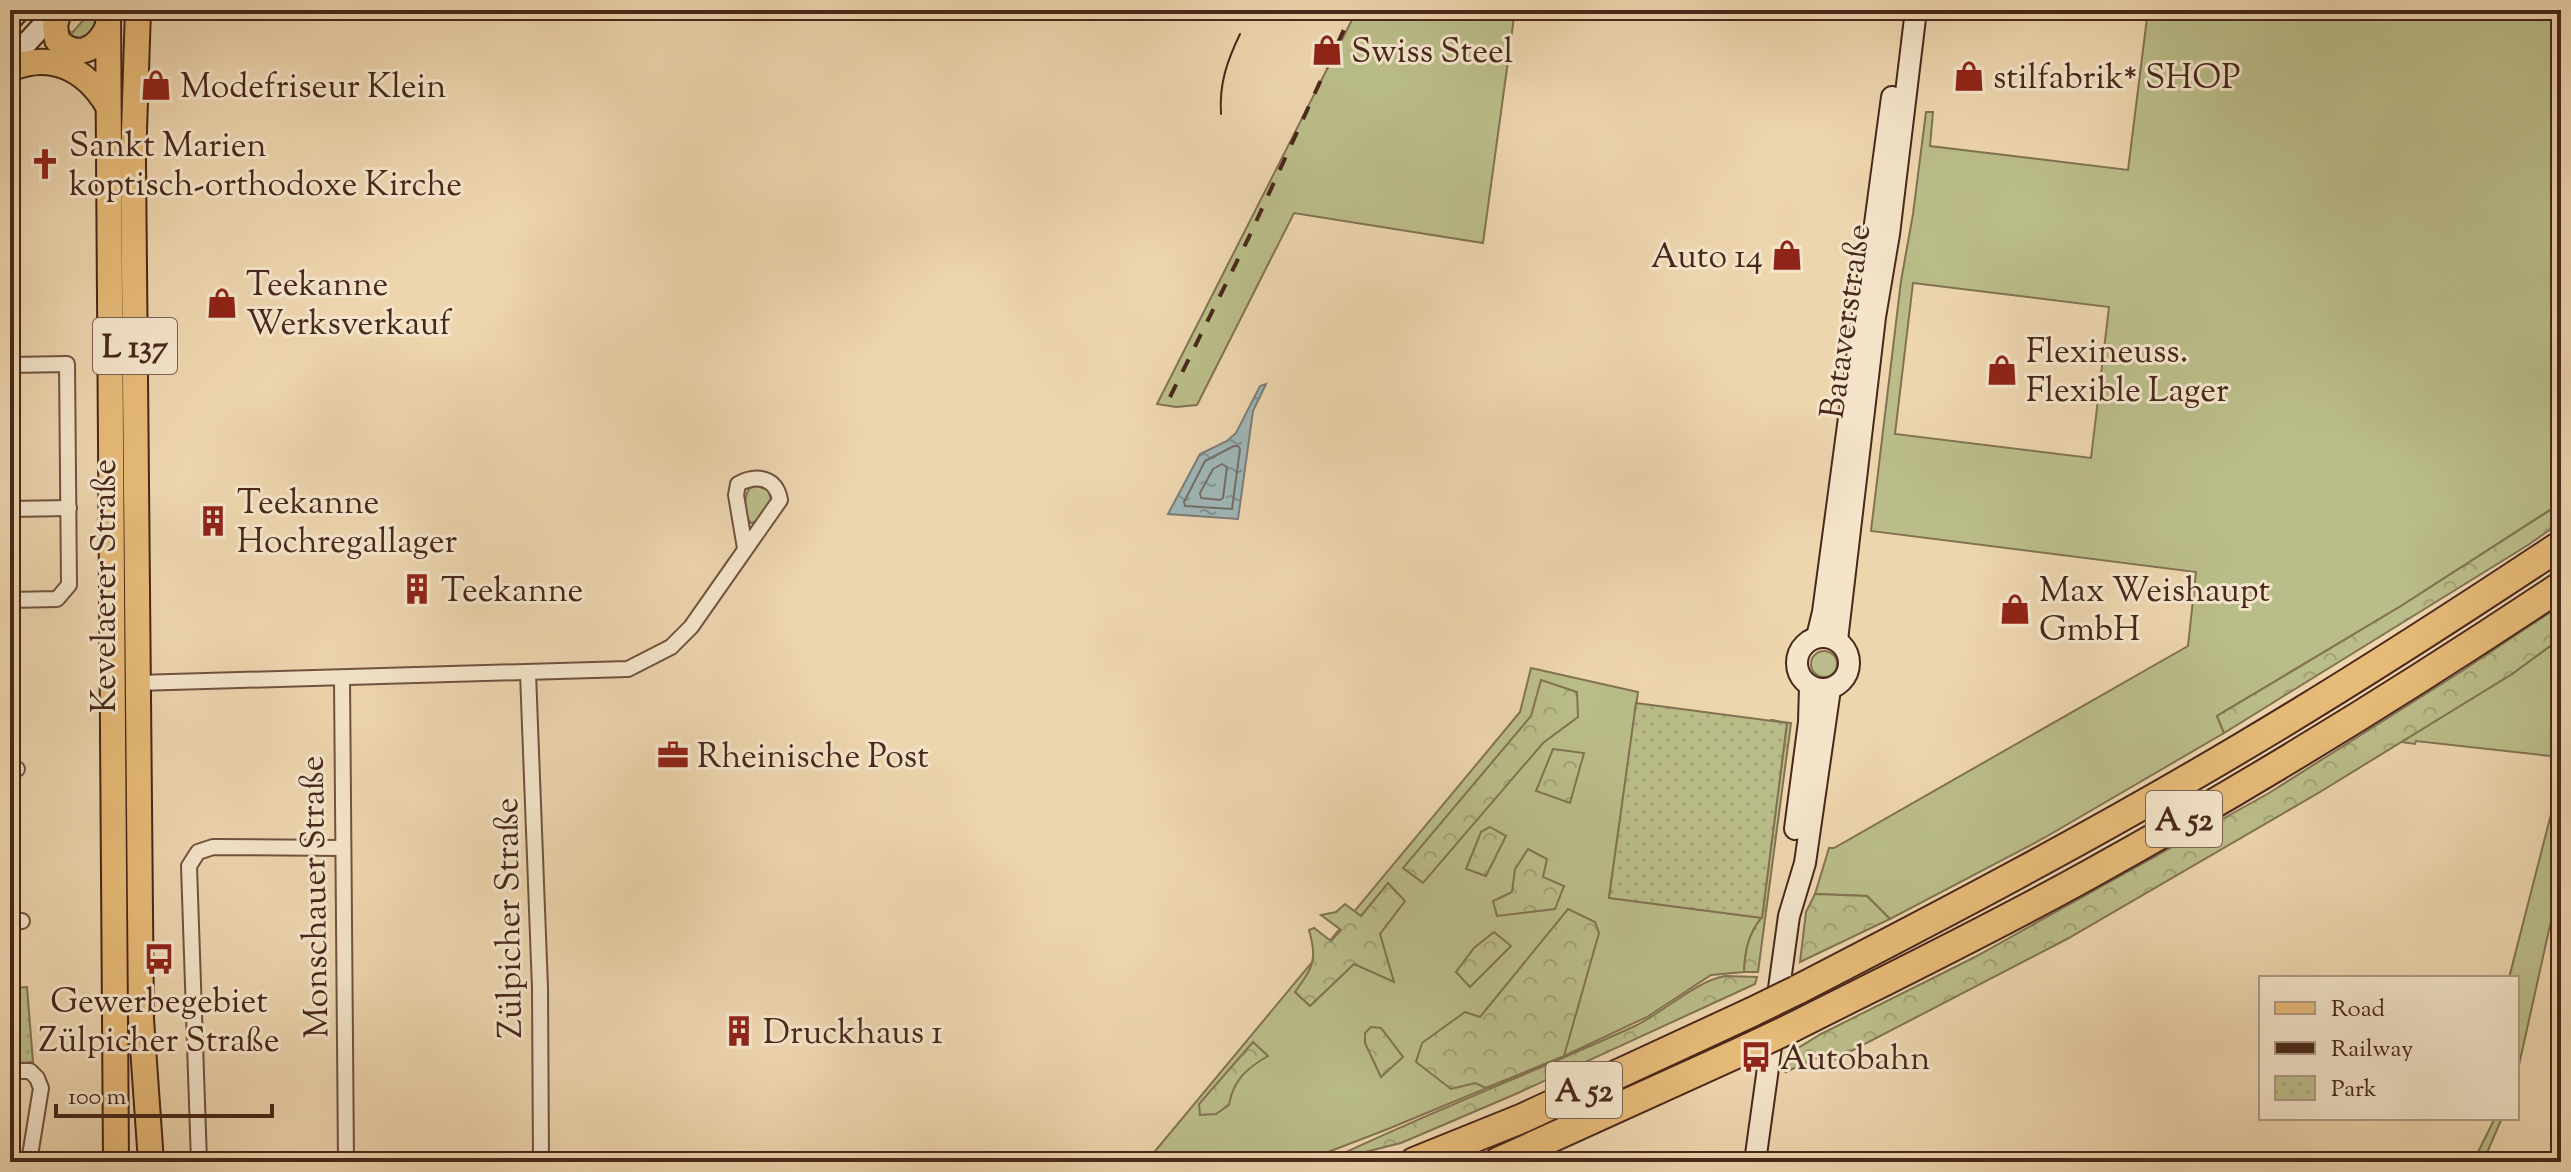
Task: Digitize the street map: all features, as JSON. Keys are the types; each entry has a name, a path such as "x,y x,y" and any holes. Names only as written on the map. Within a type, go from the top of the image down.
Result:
{"highway":[{"name":"A 52","path":"1414,1162 1523,1118 1752,1012 1789,984 2071,845 2243,747 2436,628 2561,545"},
{"name":"A 52","path":"1498,1162 1793,1027 2090,874 2430,673 2561,586"}],"main road":[{"path":"58,10 55,26 57,40 72,51 89,50 97,45 108,18"},
{"name":"Kevelaerer Straße","path":"138,10 133,161 137,683 141,1019 151,1162"},
{"name":"Kevelaerer Straße","path":"108,18 116,1162"},
{"path":"10,69 40,61 68,66 92,83 108,106"}],"street":[{"path":"10,61 58,10"},
{"name":"Bataverstraße","path":"1827,639 1823,612 1902,10"},
{"name":"Bataverstraße","path":"1827,639 1889,234 1916,10"},
{"path":"10,365 67,364 69,508 69,585 65,592 57,599 10,600"},
{"path":"137,683 628,669 671,647 691,627 780,500 778,490 759,477 738,484 736,495 745,548"},
{"path":"10,509 69,508"},
{"name":"Bataverstraße","path":"1827,639 1844,647 1849,665 1846,676 1839,684 1820,688 1801,678 1796,667 1797,658 1807,641 1827,639"},
{"name":"Zülpicher Straße","path":"528,673 540,988 541,1162"},
{"name":"Monschauer Straße","path":"342,679 346,1162"},
{"name":"Bataverstraße","path":"1755,1162 1789,984 1789,916 1805,863 1820,688"},
{"path":"199,1162 189,866 198,852 213,847 342,848"},
{"path":"10,1071 30,1071 41,1088 29,1162"}],"green space":[{"path":"1357,10 1515,10 1483,243 1294,213 1197,405 1176,407 1157,404"},
{"path":"2148,10 2561,10 2561,503 2401,606 2217,716 2224,733 2044,838 1890,919 1867,896 1815,894 1829,848 1834,848 2188,646 2196,572 1871,531 1901,281 1926,112 1933,112 1930,146 2128,170","holes":["1913,283 2109,307 2091,458 1895,434"]},
{"path":"87,16 94,17 96,37 71,43 63,26 72,33"},
{"path":"757,486 768,490 771,499 757,521 751,523 745,500 750,488"},
{"path":"2561,503 2561,522 2528,545 2224,733 2217,716 2401,606"},
{"path":"2561,605 2561,638 2512,674 2320,792 2067,939 1832,1061 1816,1058 1786,1072 1790,1053 1821,1034 1975,957 2269,793"},
{"path":"2561,638 2561,876 2519,1065 2519,976 2510,976 2560,779 2560,764 2550,756 2401,742 2512,674"},
{"path":"1824,651 1834,654 1837,664 1834,674 1824,677 1814,674 1811,664 1814,654"},
{"path":"1531,668 1638,692 1609,898 1762,918 1748,943 1744,972 1711,975 1647,1017 1564,1056 1302,1162 1146,1162 1520,712"},
{"path":"1541,680 1577,692 1578,717 1543,743 1423,883 1403,868 1531,716"},
{"path":"1636,703 1787,723 1762,918 1609,898"},
{"path":"1770,720 1791,723 1758,972 1744,972 1748,943 1762,917 1787,723"},
{"path":"1553,749 1584,753 1570,803 1536,791"},
{"path":"1490,827 1506,836 1486,876 1466,869 1481,832"},
{"path":"1528,849 1547,859 1543,877 1564,886 1555,909 1497,916 1493,901 1512,892 1515,869"},
{"path":"1388,883 1405,901 1380,934 1394,982 1354,964 1310,1006 1295,992 1312,963 1309,930 1314,928 1331,941 1341,930 1321,915 1336,912 1345,904 1361,916"},
{"path":"1815,894 1867,896 1890,919 1800,962 1806,912"},
{"path":"1568,909 1595,922 1599,933 1564,1056 1486,1088 1475,1083 1451,1089 1416,1062 1422,1043 1465,1012 1480,1017"},
{"path":"1494,932 1511,946 1470,987 1456,972 1474,948"},
{"path":"1725,976 1757,977 1755,984 1518,1093 1401,1143 1325,1162 1635,1026 1691,990"},
{"path":"27,987 33,1062 10,1064 10,988"},
{"path":"1371,1027 1381,1028 1403,1057 1381,1077 1365,1043 1365,1033"},
{"path":"1253,1042 1268,1056 1242,1076 1229,1105 1216,1114 1200,1115 1199,1104"},
{"path":"2494,1120 2501,1120 2483,1162 2473,1162"}],"water":[{"path":"1266,384 1253,411 1238,519 1168,514 1200,454 1236,433 1260,386"}],"tram line":[{"path":"10,37 35,10"},
{"path":"1221,114 1225,73 1240,34"}],"railway":[{"path":"1170,397 1249,237 1353,10"}],"place":[{"name":"Swiss Steel","path":"1327,50"},
{"name":"stilfabrik* SHOP","path":"1969,76"},
{"name":"Modefriseur Klein","path":"156,85"},
{"name":"Sankt Marien koptisch-orthodoxe Kirche","path":"45,164"},
{"name":"Auto 14","path":"1787,255"},
{"name":"Teekanne Werksverkauf","path":"222,303"},
{"name":"Flexineuss. Flexible Lager","path":"2002,370"},
{"name":"Teekanne Hochregallager","path":"213,521"},
{"name":"Teekanne","path":"417,589"},
{"name":"Max Weishaupt GmbH","path":"2015,609"},
{"name":"Rheinische Post","path":"673,755"},
{"name":"Gewerbegebiet Zülpicher Straße","path":"159,959"},
{"name":"Druckhaus 1","path":"739,1031"},
{"name":"Autobahn","path":"1756,1057"}]}
